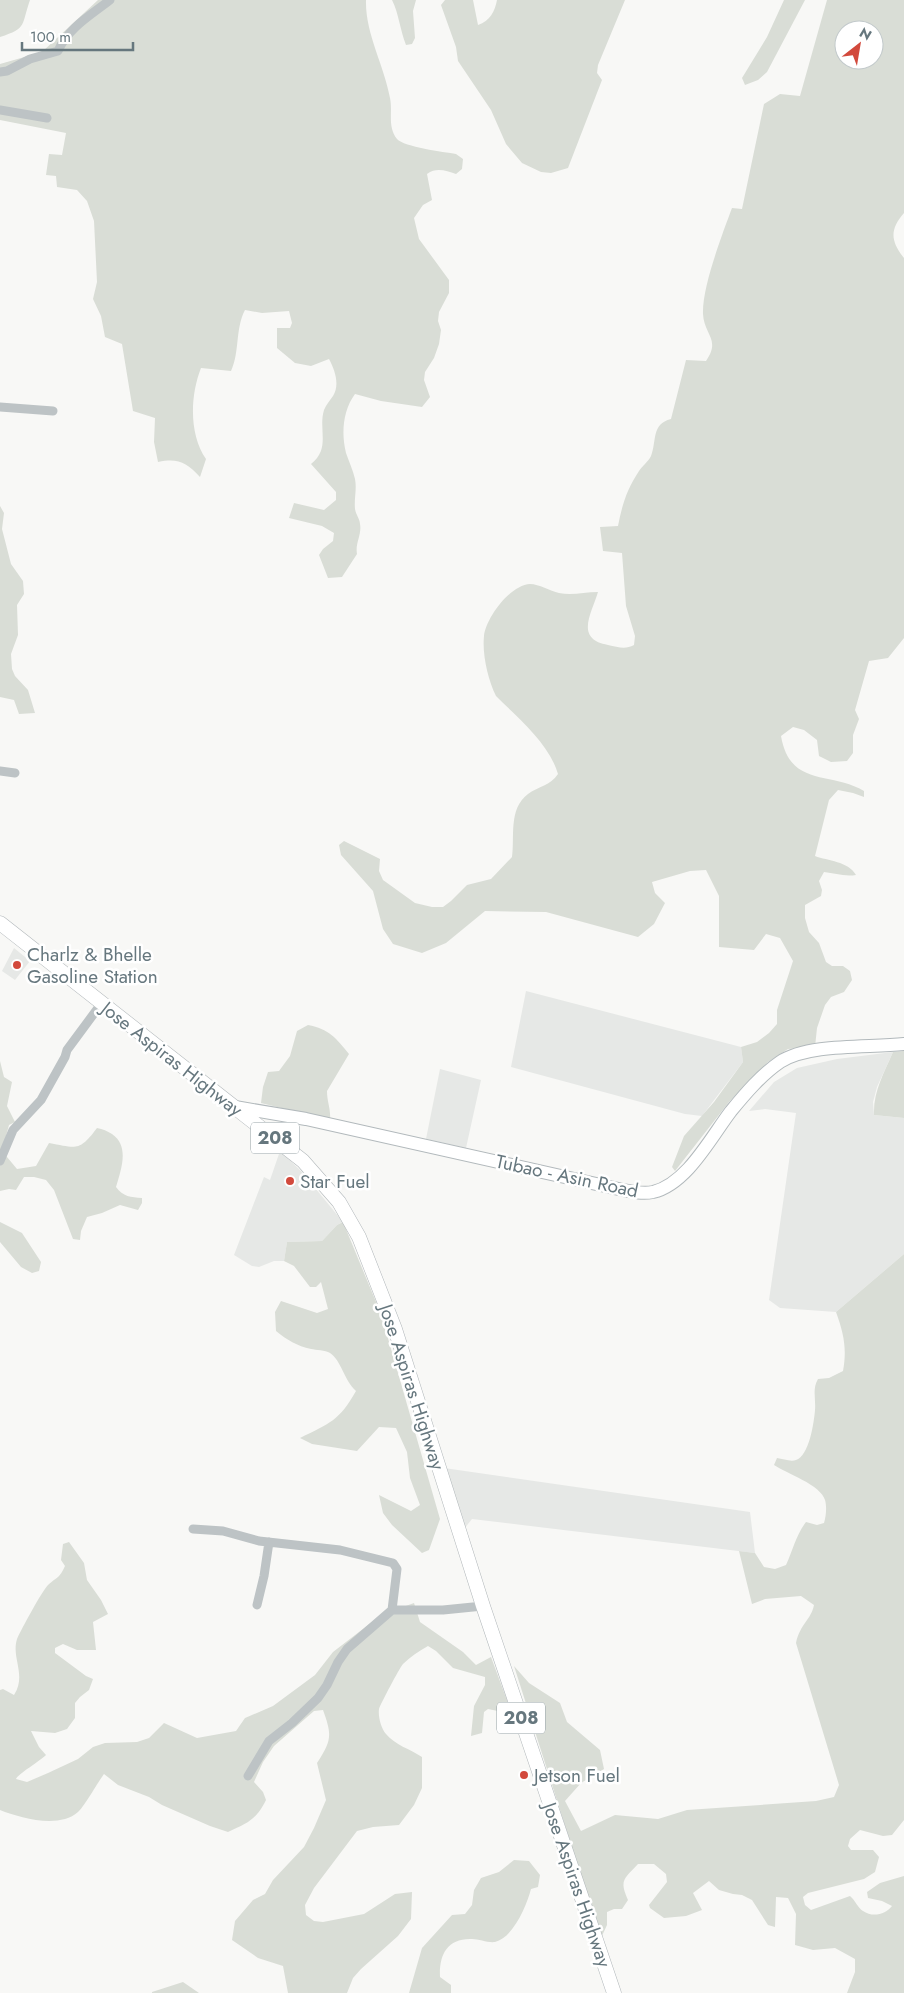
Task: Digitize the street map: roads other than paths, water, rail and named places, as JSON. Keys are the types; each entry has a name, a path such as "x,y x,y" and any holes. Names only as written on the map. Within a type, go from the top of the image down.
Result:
{"main road":[{"name":"Jose Aspiras Highway","path":"0,923 101,1004 290,1150 314,1171 339,1202 359,1237 394,1329 483,1606 614,1993"},
{"name":"Tubao - Asin Road","path":"236,1108 306,1119 622,1190 644,1193 656,1191 676,1181 686,1171 732,1110 760,1079 781,1062 803,1053 904,1044"}],"street":[{"path":"0,72 7,72 30,59 58,51 62,41 69,32 110,0"},
{"path":"0,110 47,118"},
{"path":"0,407 53,411"},
{"path":"0,771 15,773"},
{"path":"0,1160 13,1130 46,1093 67,1050 101,1004"},
{"path":"193,1529 223,1531 259,1541 340,1550 394,1564 397,1570 392,1610"},
{"path":"257,1605 269,1542"},
{"path":"248,1776 269,1741 292,1724 318,1698 347,1649 392,1610 443,1610 483,1606"}],"place":[{"name":"Charlz & Bhelle Gasoline Station","path":"17,965"},
{"name":"Star Fuel","path":"290,1181"},
{"name":"Jetson Fuel","path":"524,1775"}]}
